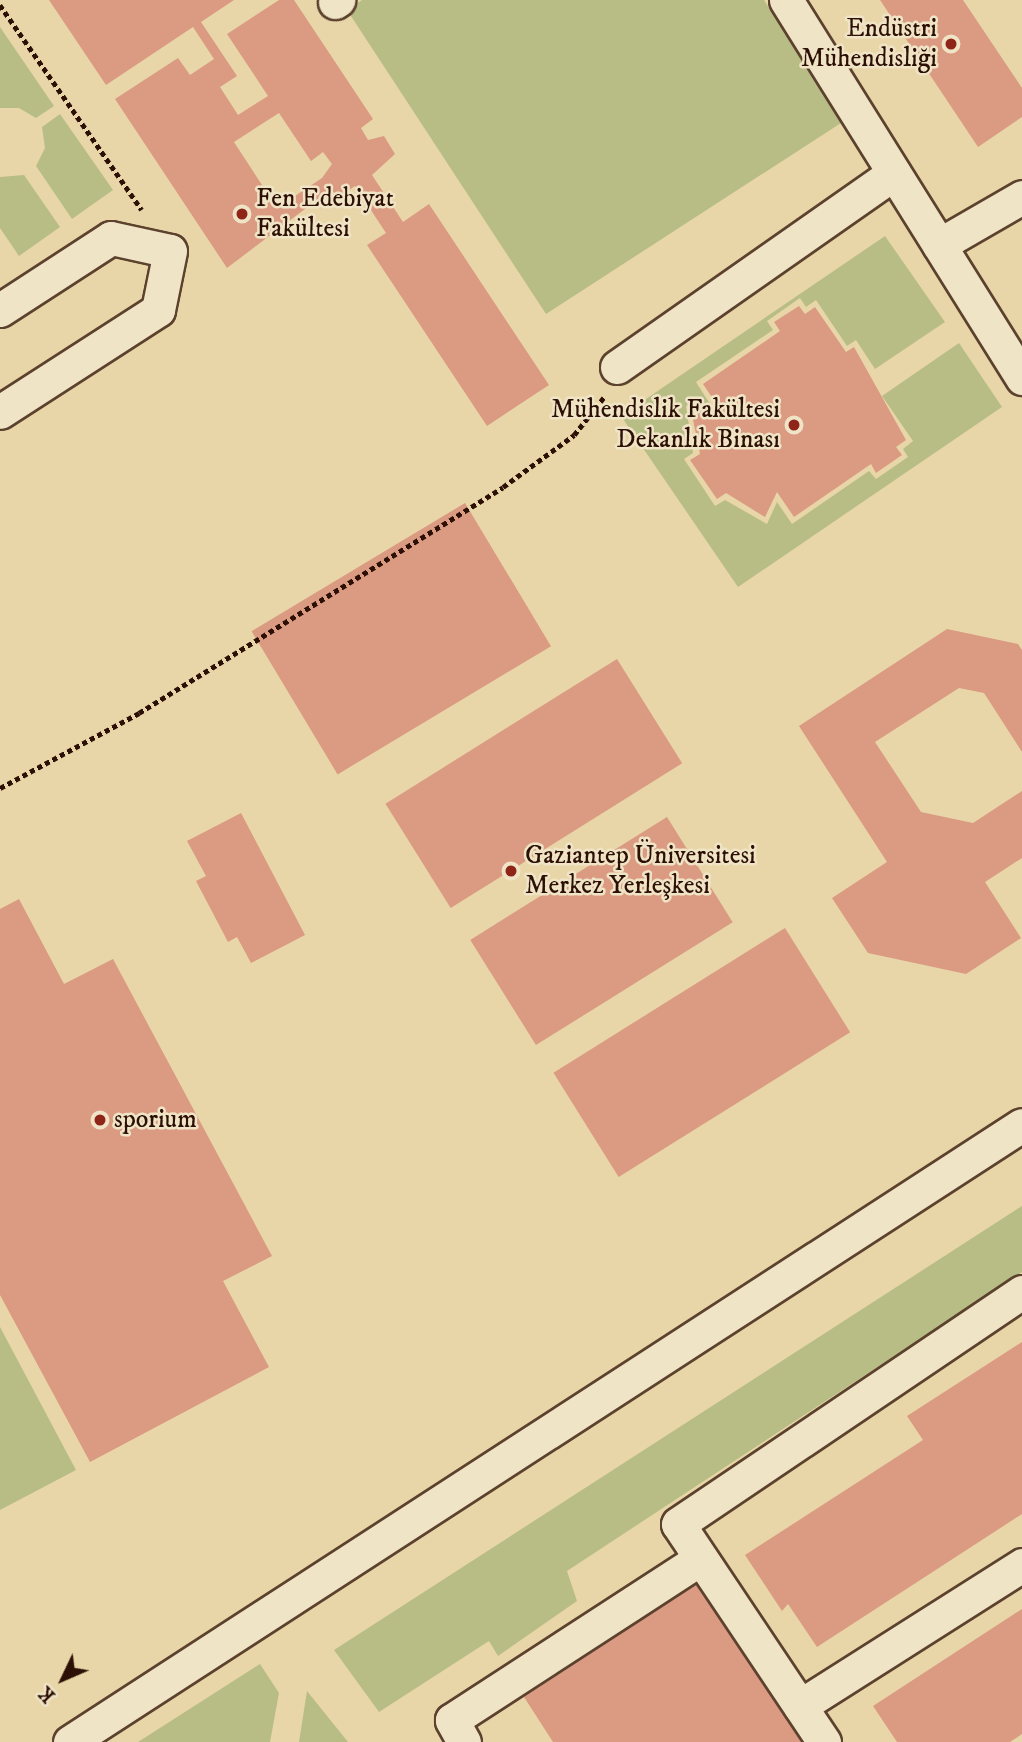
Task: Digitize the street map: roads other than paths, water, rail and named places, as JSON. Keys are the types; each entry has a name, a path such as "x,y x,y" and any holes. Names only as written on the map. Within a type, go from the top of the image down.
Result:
{"street":[{"path":"786,0 1022,379"},
{"path":"617,367 894,173"},
{"path":"939,245 1022,197"},
{"path":"0,310 111,238 170,251 158,310 0,412"},
{"path":"70,1742 1022,1125"},
{"path":"824,1742 678,1524 1022,1293"},
{"path":"464,1742 452,1720 700,1559"},
{"path":"800,1706 1022,1565"}],"place":[{"name":"Endüstri Mühendisliği","path":"951,44"},
{"name":"Fen Edebiyat Fakültesi","path":"242,214"},
{"name":"Mühendislik Fakültesi Dekanlık Binası","path":"794,425"},
{"name":"Gaziantep Üniversitesi Merkez Yerleşkesi","path":"511,871"},
{"name":"sporium","path":"100,1120"}]}
